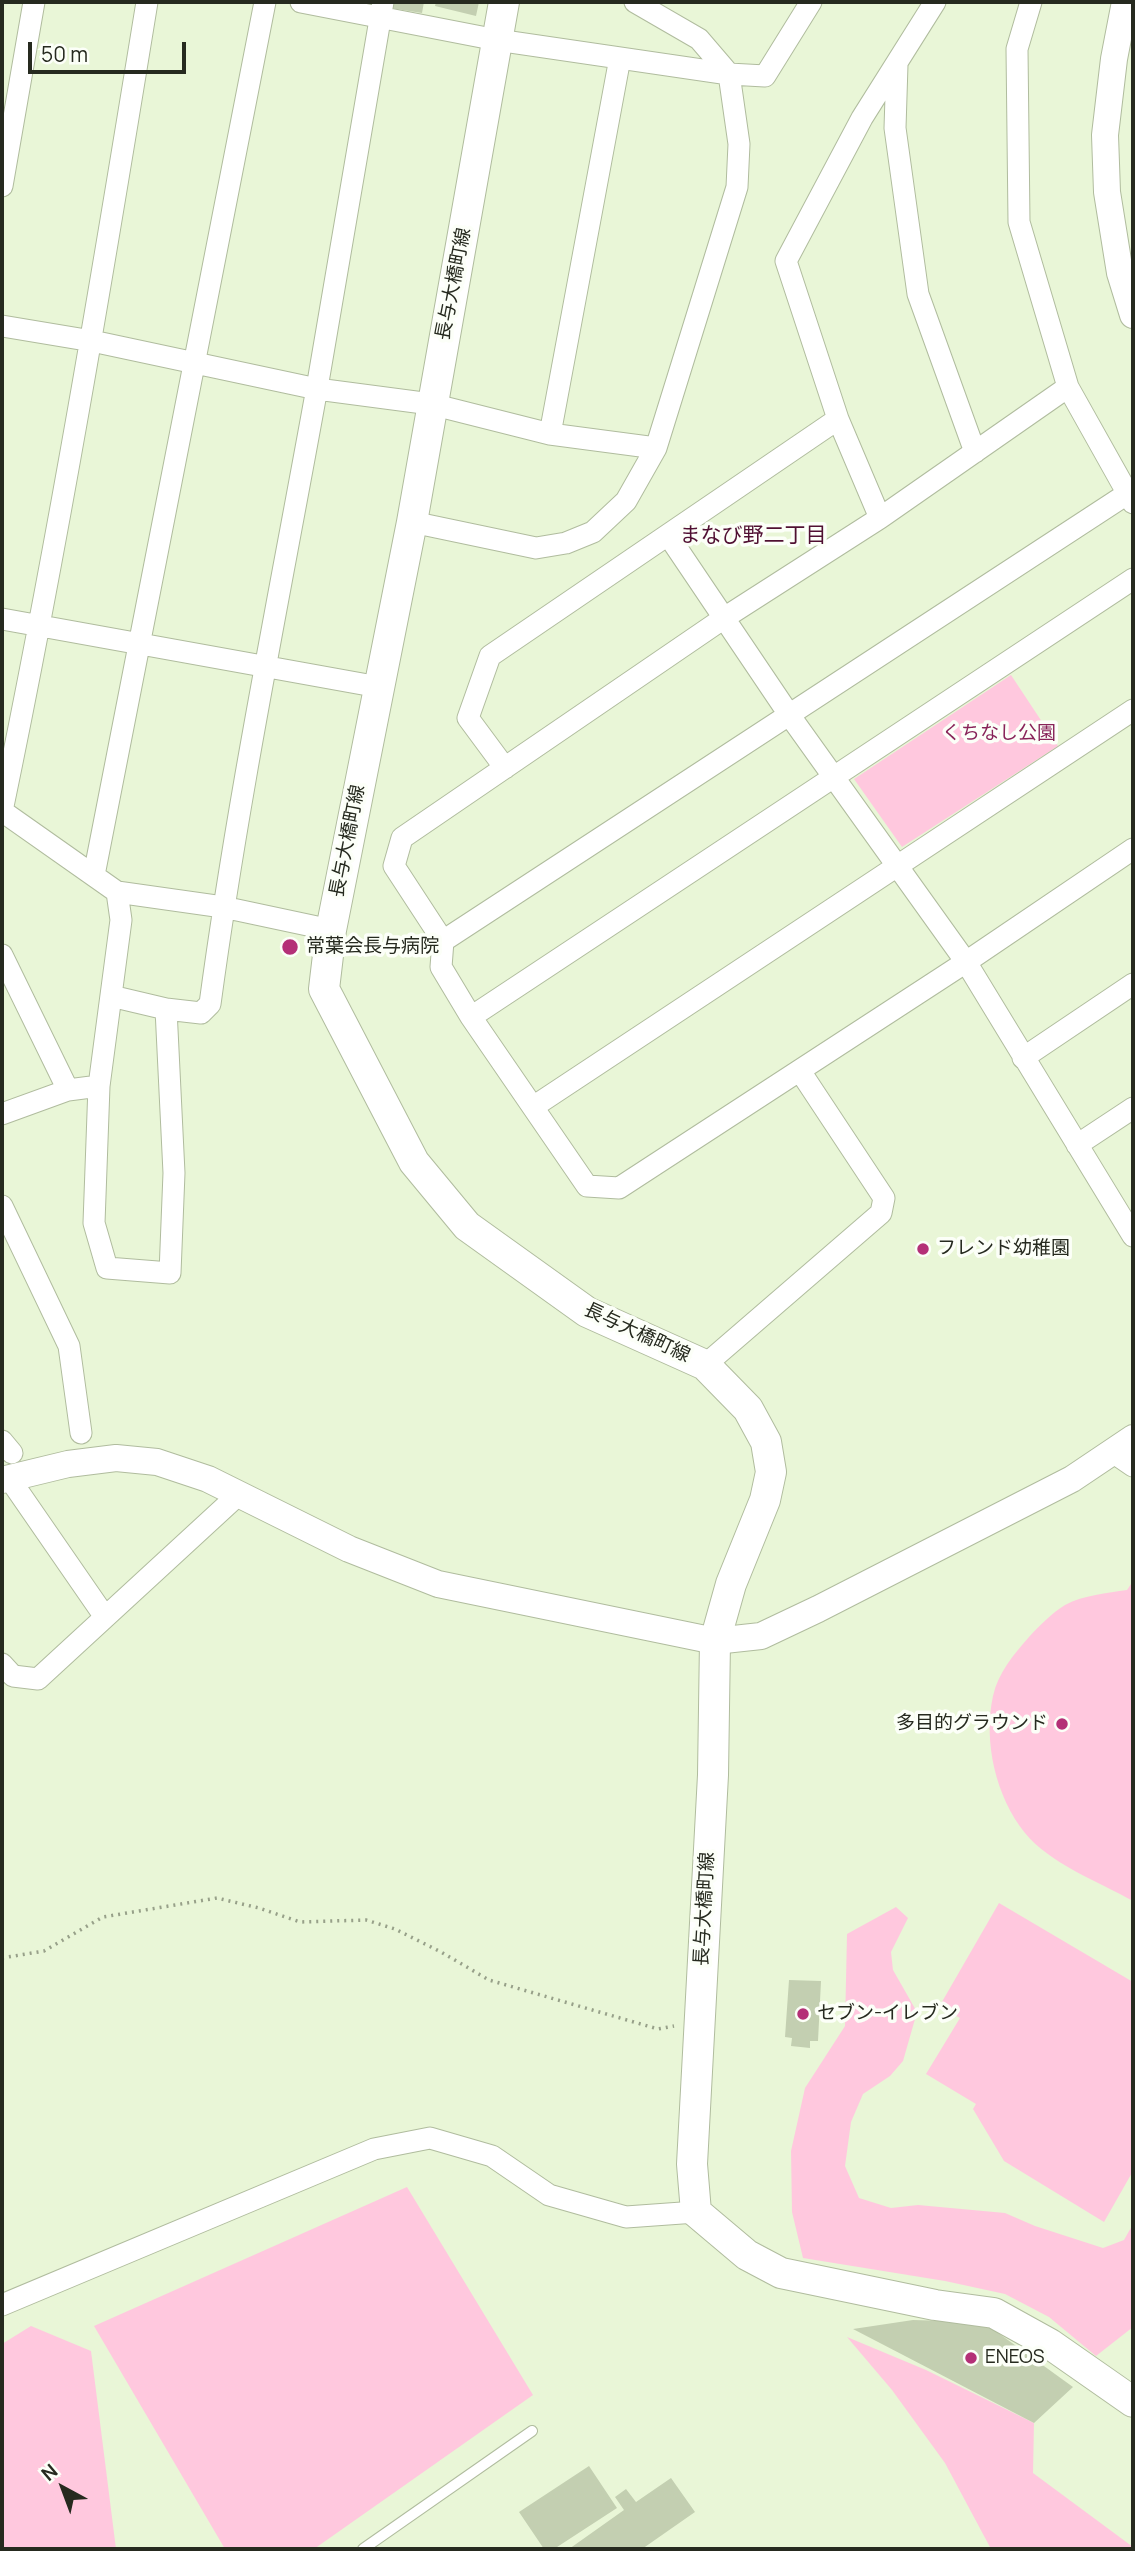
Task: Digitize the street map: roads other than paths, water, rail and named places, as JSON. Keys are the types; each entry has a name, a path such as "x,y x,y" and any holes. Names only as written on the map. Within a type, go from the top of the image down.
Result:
{"main road":[{"name":"長与大橋町線","path":"504,2 412,522 331,930 324,989 414,1162 467,1226 587,1312 705,1365 748,1409 766,1442 771,1472 765,1500 731,1584 715,1641 713,1775 692,2164 696,2212"},
{"path":"696,2212 747,2255 781,2273 935,2305 994,2313 1050,2344 1133,2402"}],"street":[{"path":"2,186 34,2"},
{"path":"147,2 92,341 41,624 2,811 117,892 223,907 331,930"},
{"path":"94,875 265,2"},
{"path":"301,2 382,9 497,40 729,74 765,76 811,2"},
{"path":"412,522 536,548 566,543 593,532 626,501 656,448 737,187 739,144 729,74 670,10 635,2"},
{"path":"880,518 838,419 786,261 862,118 935,2"},
{"path":"443,941 1131,496 1068,387 1019,222 1017,49 1031,2"},
{"path":"1125,2 1114,59 1105,135 1109,206 1120,273 1133,315"},
{"path":"111,996 166,1009 201,1013 210,1004 223,907 264,667 317,389 382,9"},
{"path":"550,434 620,58"},
{"path":"897,63 895,128 918,294 975,452"},
{"path":"862,118 895,128"},
{"path":"2,326 92,341 317,389 431,404 550,434 656,448"},
{"path":"1068,387 880,518 724,618 402,838 394,866 443,941 441,967 471,1017 587,1186 619,1188 800,1072 1133,849"},
{"path":"505,768 468,718 490,656 838,419"},
{"path":"668,535 790,716 966,962 1133,1236"},
{"path":"471,1017 1133,579"},
{"path":"2,619 379,687"},
{"path":"533,1107 1133,710"},
{"path":"117,892 121,920 99,1086 94,1223 107,1268 170,1273 174,1173 166,1009"},
{"path":"2,955 68,1090"},
{"path":"1023,1058 1133,984"},
{"path":"705,1365 881,1213 884,1198 800,1072"},
{"path":"2,1114 68,1090 99,1086"},
{"path":"1077,1145 1133,1108"},
{"path":"2,1206 69,1346 81,1433"},
{"path":"6,1463 68,1464 117,1458 158,1462 208,1479 349,1549 438,1584 715,1641 761,1636 1127,1452"},
{"path":"6,1463 105,1618"},
{"path":"2,1664 13,1676 38,1679 238,1495"},
{"path":"2,2305 374,2149 430,2138 492,2156 549,2194 626,2217 696,2212"}],"lane":[{"path":"363,2549 532,2431"}],"place":[{"name":"常葉会長与病院","path":"290,947"},
{"name":"フレンド幼稚園","path":"923,1249"},
{"name":"多目的グラウンド","path":"1062,1724"},
{"name":"セブン-イレブン","path":"803,2014"},
{"name":"ENEOS","path":"971,2358"}],"district":[{"name":"まなび野二丁目","path":"753,536"}],"park label":[{"name":"くちなし公園","path":"999,734"}]}
